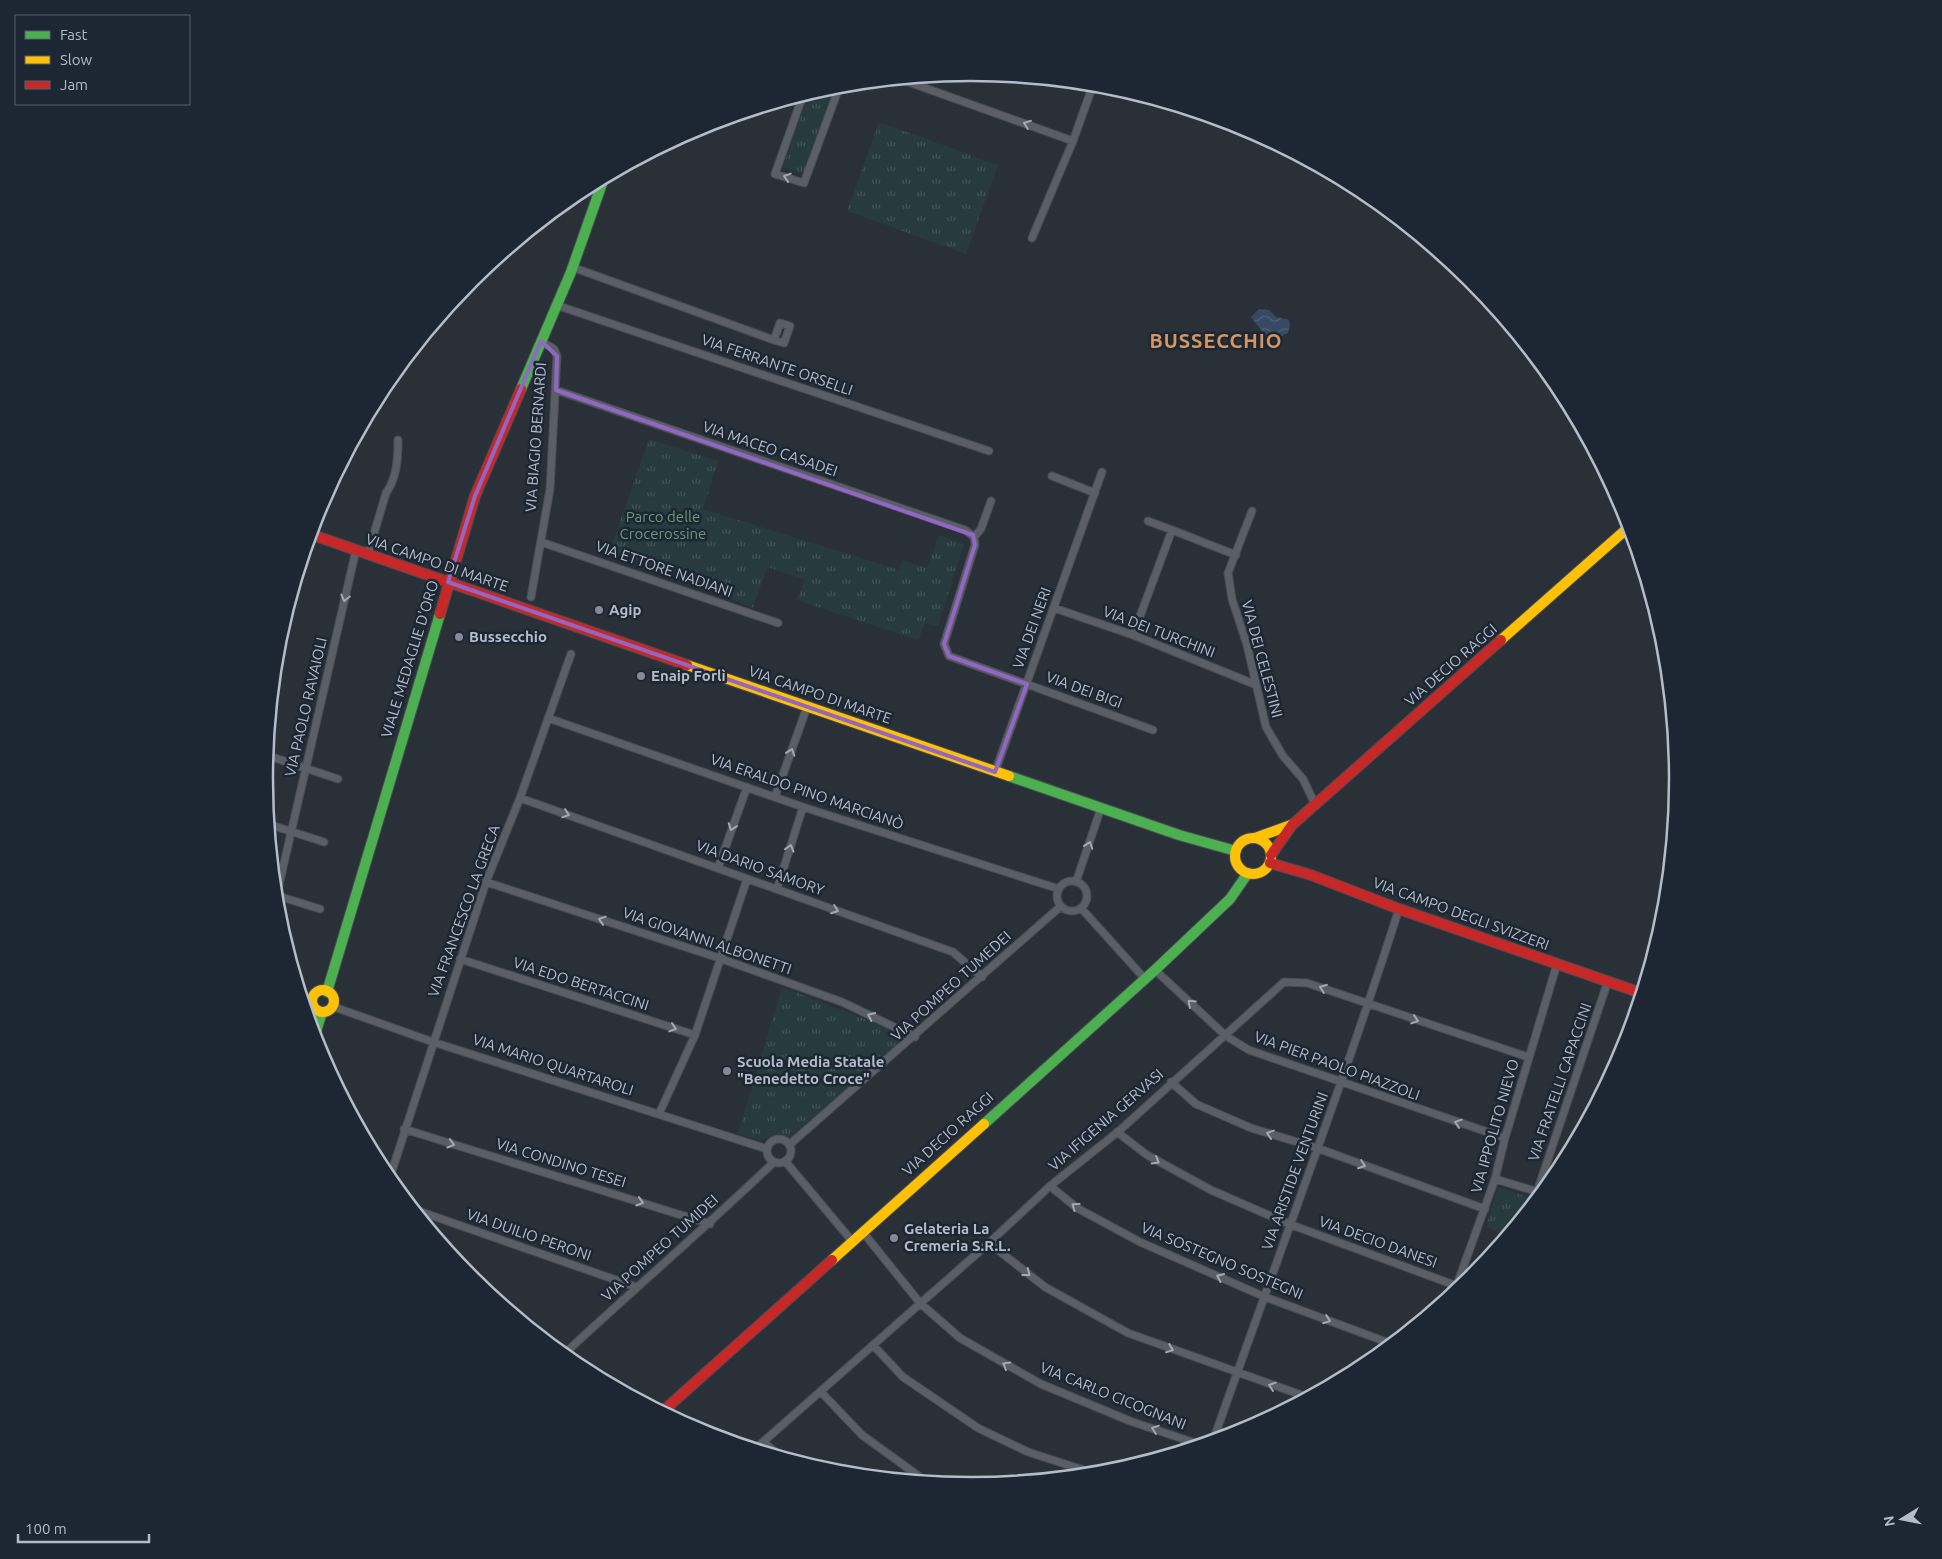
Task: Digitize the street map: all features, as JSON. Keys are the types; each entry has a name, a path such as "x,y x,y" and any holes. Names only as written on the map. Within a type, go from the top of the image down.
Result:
{"main road":[{"name":"VIA BIAGIO BERNARDI","path":"541,341 572,267 600,188"},
{"name":"VIALE MEDAGLIE D'ORO","path":"327,992 475,496 541,341"},
{"name":"VIA DECIO RAGGI","path":"1271,859 1292,825 1623,532"},
{"name":"VIA CAMPO DI MARTE","path":"317,536 1179,835 1236,851"},
{"name":"VIA DECIO RAGGI","path":"1256,838 1292,825"},
{"path":"1256,838 1265,842 1271,859 1263,871 1248,873 1236,862 1236,851 1241,842 1256,838"},
{"name":"VIA CAMPO DEGLI SVIZZERI","path":"1271,859 1399,909 1636,991"},
{"name":"VIA DECIO RAGGI","path":"666,1408 1155,970 1230,900 1248,873"},
{"path":"317,992 327,992 333,998 333,1004 329,1010 322,1012 316,1009 312,1000 317,992"},
{"path":"318,1025 322,1012"}],"street":[{"path":"912,84 1073,141"},
{"path":"1032,238 1073,141 1090,92"},
{"path":"799,103 775,174 804,183 836,95"},
{"path":"572,267 774,340"},
{"name":"VIA FERRANTE ORSELLI","path":"556,305 989,451"},
{"name":"VIA BIAGIO BERNARDI","path":"531,597 550,489 556,390 557,356 554,349 541,341"},
{"name":"VIA MACEO CASADEI","path":"556,390 965,530 974,537"},
{"path":"368,554 386,494 392,485 397,461 398,440"},
{"name":"VIA DEI NERI","path":"995,772 1102,472"},
{"path":"1052,476 1095,493"},
{"path":"974,537 981,529 990,501"},
{"name":"VIA DEI CELESTINI","path":"1252,511 1228,572 1232,599 1246,645 1266,727 1283,756 1303,779 1316,804"},
{"path":"1148,521 1236,555"},
{"path":"1133,635 1172,530"},
{"name":"VIA DEI BIGI","path":"974,537 975,545 944,644 948,656 1153,730"},
{"name":"VIA ETTORE NADIANI","path":"541,542 778,623"},
{"name":"VIA PAOLO RAVAIOLI","path":"280,879 356,550"},
{"name":"VIA DEI TURCHINI","path":"1054,608 1133,635 1254,684"},
{"name":"VIA FRANCESCO LA GRECA","path":"392,1170 486,882 520,798 571,654"},
{"path":"776,797 807,707"},
{"name":"VIA ERALDO PINO MARCIANÒ","path":"548,718 803,807 1059,889"},
{"path":"273,758 338,779"},
{"path":"718,868 747,787"},
{"name":"VIA DARIO SAMORY","path":"520,798 953,952 982,977"},
{"path":"777,889 803,807"},
{"path":"1076,882 1101,808"},
{"path":"274,826 324,842"},
{"path":"659,1114 695,1035 719,958 748,880"},
{"name":"VIA GIOVANNI ALBONETTI","path":"486,882 719,958 842,1002 915,1037"},
{"path":"1076,882 1083,887 1087,896 1081,908 1069,911 1061,906 1057,898 1059,889 1066,883 1076,882"},
{"path":"283,898 320,909"},
{"name":"VIA POMPEO TUMEDEI","path":"789,1145 915,1037 1061,906"},
{"path":"1081,908 1145,979"},
{"name":"VIA ARISTIDE VENTURINI","path":"1216,1433 1289,1224 1343,1081 1399,909"},
{"name":"VIA EDO BERTACCINI","path":"460,960 695,1035"},
{"name":"VIA IPPOLITO NIEVO","path":"1461,1277 1486,1210 1528,1057 1557,964"},
{"name":"VIA PIER PAOLO PIAZZOLI","path":"1155,970 1226,1036 1249,1050 1505,1138"},
{"name":"VIA FRATELLI CAPACCINI","path":"1543,1180 1608,981"},
{"name":"VIA IFIGENIA GERVASI","path":"760,1445 989,1243 1050,1186 1117,1132 1171,1082 1226,1036 1270,992 1284,982 1307,983 1528,1057"},
{"name":"VIA MARIO QUARTAROLI","path":"333,1004 337,1008 433,1042 767,1149"},
{"path":"1171,1082 1196,1104 1251,1128 1317,1148 1486,1210"},
{"name":"VIA CONDINO TESEI","path":"404,1129 710,1224"},
{"name":"VIA DECIO DANESI","path":"1117,1132 1147,1155 1176,1173 1289,1224 1450,1287"},
{"path":"775,1140 783,1140 789,1145 791,1152 785,1161 774,1162 769,1156 767,1149 775,1140"},
{"path":"785,1161 852,1241"},
{"name":"VIA POMPEO TUMIDEI","path":"568,1349 636,1287 710,1224 774,1162"},
{"path":"1495,1179 1535,1191"},
{"name":"VIA SOSTEGNO SOSTEGNI","path":"1050,1186 1077,1208 1140,1242 1265,1297 1385,1341"},
{"name":"VIA DUILIO PERONI","path":"423,1213 636,1287"},
{"name":"VIA CARLO CICOGNANI","path":"862,1231 920,1303 960,1338 1041,1384 1130,1421 1192,1442"},
{"path":"989,1243 1045,1287 1128,1333 1236,1374 1299,1395"},
{"path":"873,1345 903,1377 978,1428 1028,1452 1080,1469"},
{"path":"821,1392 862,1435 918,1475"},
{"path":"763,1442 771,1448"}],"highlighted area":[{"path":"541,341 557,356 556,390 973,535 975,545 944,644 949,656 1027,684 995,772 448,582 475,496"}],"green space":[{"path":"831,96 803,174 783,167 806,101"},
{"path":"879,122 998,165 966,254 847,211"},
{"name":"Parco delle Crocerossine","path":"649,439 718,461 703,509 899,570 902,560 927,568 939,535 964,544 938,627 925,623 918,640 797,600 805,580 767,567 753,608 610,550"},
{"path":"782,987 908,1036 790,1137 776,1136 760,1140 738,1134"},
{"path":"1498,1187 1530,1198 1502,1233 1486,1227"}],"water":[{"path":"1259,309 1269,310 1276,317 1289,320 1288,333 1280,337 1265,335 1251,317"}],"traffic: fast":[{"path":"521,389 571,272 600,188"},
{"path":"327,992 440,614"},
{"path":"1009,776 1179,835 1236,851"},
{"path":"984,1124 1155,970 1230,899 1248,873"},
{"path":"318,1025 322,1012"}],"traffic: slow":[{"path":"1501,640 1623,532"},
{"path":"687,665 1009,776"},
{"path":"1255,838 1291,825"},
{"path":"1253,838 1260,839 1266,843 1270,849 1271,856 1270,863 1266,869 1260,873 1253,874 1246,873 1240,869 1236,863 1235,856 1236,849 1240,843 1246,839 1253,838"},
{"path":"323,990 333,997 334,1001 327,1011 323,1012 313,1005 312,1001 319,991 323,990"},
{"path":"832,1260 984,1124"}],"traffic: jam":[{"path":"440,614 475,496 521,389"},
{"path":"317,536 687,665"},
{"path":"1271,855 1292,825 1501,640"},
{"path":"1270,863 1311,875 1399,909 1636,991"},
{"path":"666,1408 832,1260"}],"place":[{"name":"Agip","path":"599,610"},
{"name":"Bussecchio","path":"459,637"},
{"name":"Enaip Forlì","path":"641,676"},
{"name":"Scuola Media Statale \"Benedetto Croce\"","path":"727,1071"},
{"name":"Gelateria La Cremeria S.R.L.","path":"894,1238"}],"district":[{"name":"BUSSECCHIO","path":"1216,341"}]}
